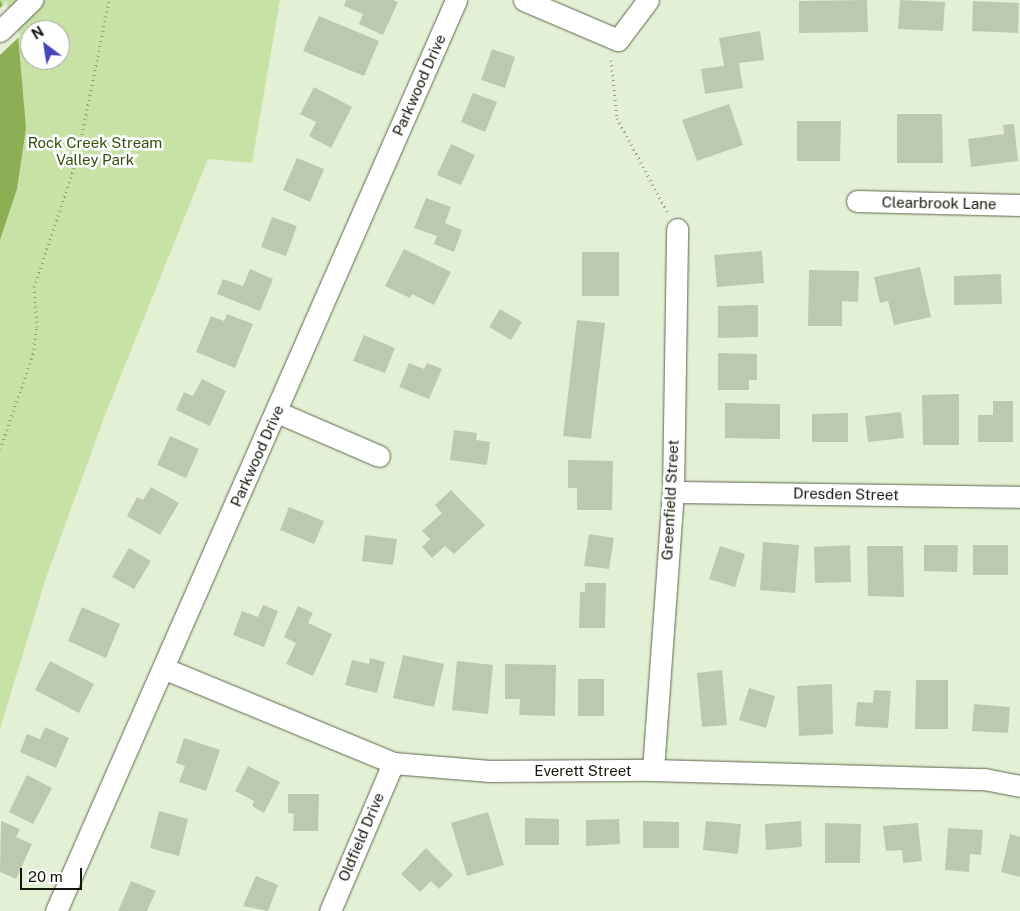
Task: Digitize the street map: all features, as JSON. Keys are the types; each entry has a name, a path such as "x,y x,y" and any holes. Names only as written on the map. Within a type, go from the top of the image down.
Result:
{"street":[{"path":"0,31 32,0"},
{"name":"Parkwood Drive","path":"56,911 277,412 456,0"},
{"path":"524,0 618,40 648,0"},
{"name":"Clearbrook Lane","path":"858,202 1020,205"},
{"name":"Greenfield Street","path":"653,770 672,492 677,229"},
{"path":"277,412 379,456"},
{"name":"Dresden Street","path":"672,492 1020,497"},
{"name":"Everett Street","path":"164,668 393,763 490,771 653,770 984,779 1020,786"},
{"name":"Oldfield Drive","path":"330,911 393,763"}],"path":[{"path":"0,449 33,354 37,327 34,287 77,159 109,0"},
{"path":"618,40 610,64 617,118 677,229"}],"green space":[{"name":"Rock Creek Stream Valley Park","path":"0,0 280,0 252,163 208,159 105,415 46,578 0,729"}],"shaded area":[{"path":"0,0 18,36 26,128 17,189 0,240"}],"pier":[{"path":"6,2 20,36 0,55 0,8"}],"building":[{"path":"346,0 393,0 398,2 383,35 359,24 363,14 344,6"},
{"path":"867,0 868,32 799,33 799,1"},
{"path":"900,0 945,2 943,31 898,29"},
{"path":"973,1 1019,3 1018,33 972,31"},
{"path":"319,16 379,41 364,76 303,51"},
{"path":"760,31 764,60 739,63 743,88 705,94 701,69 724,66 719,38"},
{"path":"492,49 515,57 505,88 481,80"},
{"path":"314,87 352,107 331,148 309,136 316,122 300,114"},
{"path":"473,93 497,102 485,132 461,122"},
{"path":"729,104 743,145 697,161 682,120"},
{"path":"897,114 942,114 943,163 897,163"},
{"path":"797,121 841,121 840,161 797,161"},
{"path":"1014,124 1018,161 971,167 968,139 1004,134 1003,125"},
{"path":"451,144 475,155 461,185 437,175"},
{"path":"297,158 324,169 310,202 283,190"},
{"path":"426,198 451,207 445,223 462,230 454,252 434,244 437,236 414,228"},
{"path":"272,217 297,226 286,256 261,247"},
{"path":"404,249 451,272 434,305 412,294 410,298 385,286"},
{"path":"762,251 764,283 717,287 714,255"},
{"path":"582,252 619,252 619,296 582,296"},
{"path":"920,267 931,317 894,325 888,301 880,303 874,277"},
{"path":"250,269 273,279 260,311 217,294 223,279 243,286"},
{"path":"809,270 859,271 858,302 842,301 842,326 808,326"},
{"path":"1001,274 1002,304 954,305 954,276"},
{"path":"758,305 758,337 718,338 718,306"},
{"path":"500,309 522,322 511,340 489,327"},
{"path":"227,314 253,324 235,368 196,352 211,316 224,321"},
{"path":"577,320 605,323 591,439 563,436"},
{"path":"364,335 395,348 385,373 353,361"},
{"path":"718,353 757,354 757,380 749,380 749,390 718,390"},
{"path":"409,363 424,369 427,363 442,369 429,399 399,387"},
{"path":"202,379 226,391 210,426 176,410 184,392 193,396"},
{"path":"959,394 959,445 923,445 922,395"},
{"path":"993,401 1013,401 1013,442 978,442 978,415 993,415"},
{"path":"725,403 780,404 780,439 725,438"},
{"path":"901,412 904,438 868,442 865,416"},
{"path":"848,413 848,442 812,442 812,414"},
{"path":"454,430 477,433 476,440 490,442 487,465 450,460"},
{"path":"170,436 199,449 186,478 157,465"},
{"path":"568,460 613,461 612,510 577,510 577,488 568,488"},
{"path":"151,487 179,503 160,535 127,516 137,497 143,500"},
{"path":"451,490 485,525 454,554 445,546 432,558 422,547 430,539 422,531 442,513 435,505"},
{"path":"289,507 324,521 314,544 280,530"},
{"path":"589,534 614,538 609,569 584,566"},
{"path":"365,535 397,539 393,565 362,561"},
{"path":"763,542 799,545 795,593 760,590"},
{"path":"850,545 851,582 815,583 814,547"},
{"path":"924,545 958,545 957,572 924,571"},
{"path":"973,545 1008,545 1008,575 973,575"},
{"path":"720,546 745,554 735,587 709,579"},
{"path":"867,546 903,546 904,597 868,596"},
{"path":"129,548 151,561 134,589 112,577"},
{"path":"585,583 606,583 605,628 579,628 580,592 585,592"},
{"path":"263,605 278,611 264,647 233,635 242,611 258,617"},
{"path":"298,606 313,613 308,623 332,634 313,676 286,664 296,643 284,637"},
{"path":"82,607 120,624 106,658 68,641"},
{"path":"403,655 444,664 434,707 393,698"},
{"path":"370,658 385,662 377,693 345,685 352,660 369,664"},
{"path":"50,661 94,684 79,713 35,690"},
{"path":"457,661 493,665 488,714 452,710"},
{"path":"505,664 556,665 555,716 519,715 520,699 505,699"},
{"path":"722,670 727,725 702,727 697,673"},
{"path":"578,679 604,679 604,716 578,716"},
{"path":"916,680 948,680 948,729 915,729"},
{"path":"832,684 833,734 799,736 797,686"},
{"path":"749,688 775,696 766,728 739,720"},
{"path":"874,690 891,691 888,728 855,726 857,702 873,703"},
{"path":"974,704 1010,707 1008,733 972,731"},
{"path":"45,727 69,738 56,768 20,752 27,734 40,739"},
{"path":"184,738 220,750 206,791 179,782 185,766 176,763"},
{"path":"248,766 280,782 264,813 252,806 254,801 235,791"},
{"path":"27,775 52,788 33,824 9,812"},
{"path":"288,794 319,794 318,831 293,831 294,814 288,813"},
{"path":"159,811 188,819 179,856 150,848"},
{"path":"488,812 504,865 467,876 451,823"},
{"path":"525,818 559,819 559,845 525,845"},
{"path":"619,819 620,844 586,846 586,820"},
{"path":"1,821 20,829 16,837 32,844 16,879 0,872"},
{"path":"643,821 679,822 679,848 643,848"},
{"path":"706,821 741,824 738,854 703,850"},
{"path":"801,821 802,847 766,850 765,824"},
{"path":"825,823 861,824 860,863 825,863"},
{"path":"918,823 922,861 903,863 902,850 886,851 883,826"},
{"path":"948,828 983,830 981,855 970,854 969,872 945,870"},
{"path":"1010,834 1020,837 1020,877 1001,872"},
{"path":"426,848 453,875 439,889 431,881 420,892 401,874"},
{"path":"256,876 278,885 268,911 243,906"},
{"path":"131,881 156,891 147,911 118,911"}]}
